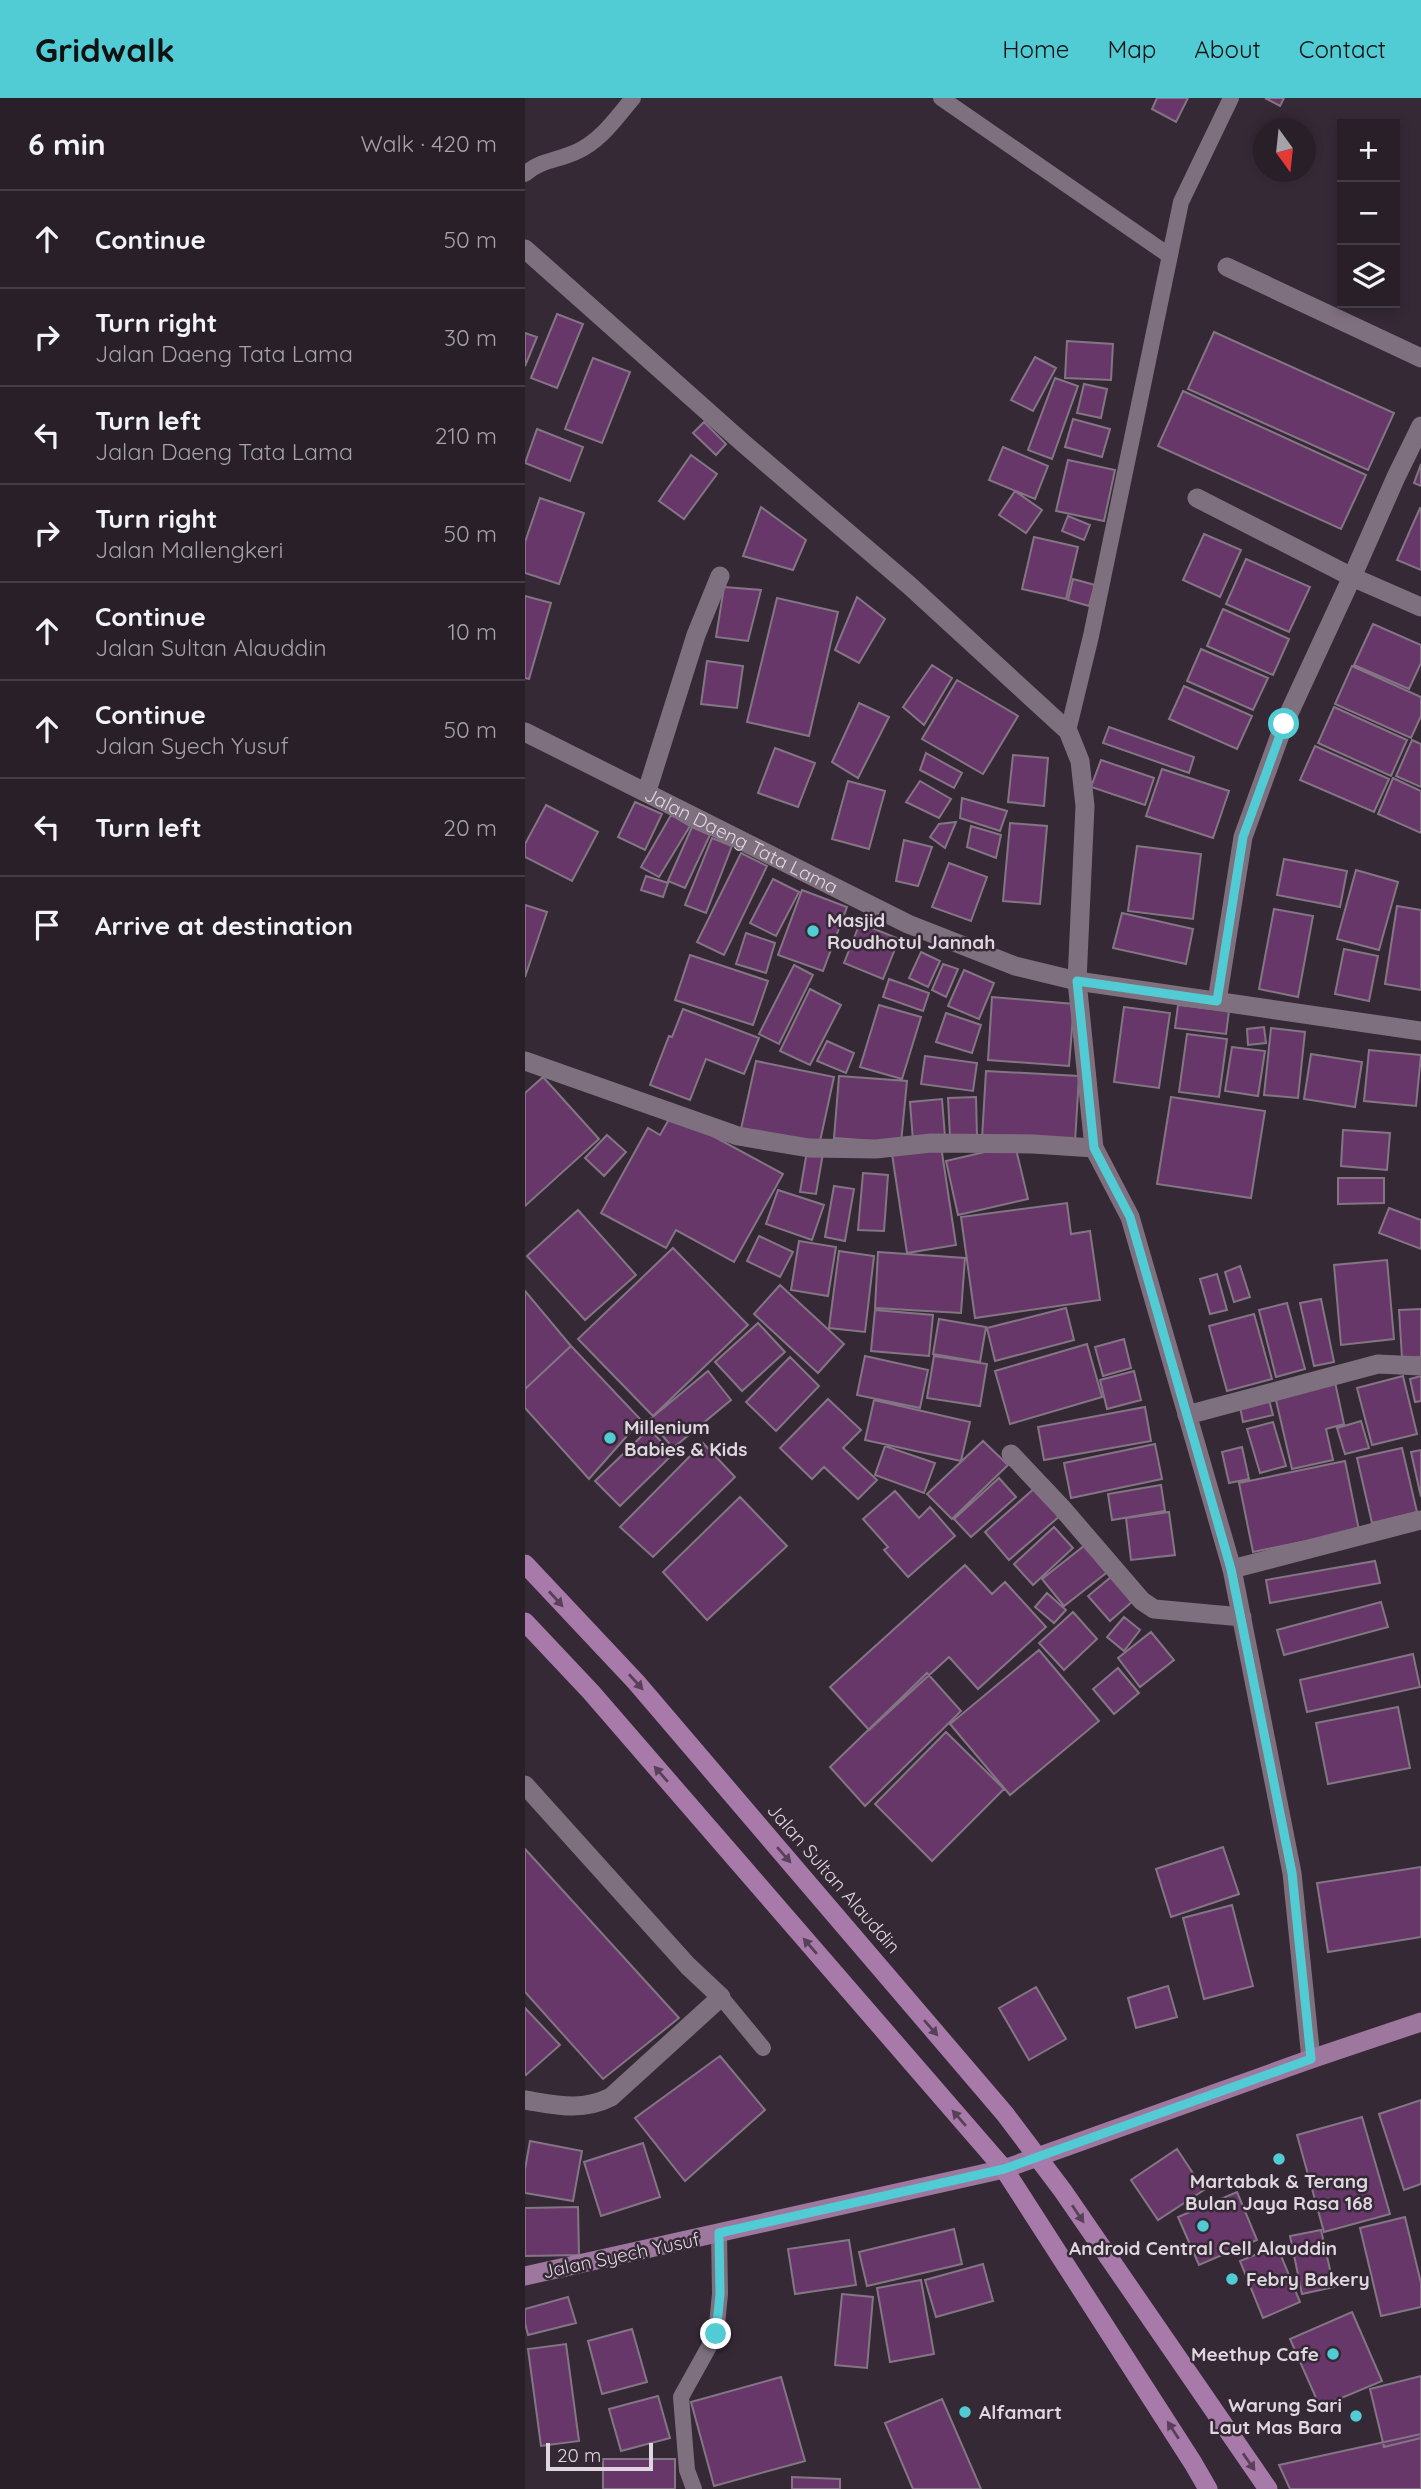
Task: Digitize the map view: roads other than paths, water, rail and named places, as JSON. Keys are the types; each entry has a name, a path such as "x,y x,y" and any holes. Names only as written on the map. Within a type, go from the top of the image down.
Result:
{"highway":[{"name":"Jalan Sultan Alauddin","path":"525,1564 645,1693 1005,2114 1046,2156 1268,2489"},
{"path":"525,1622 566,1665 1004,2169 1208,2489"}],"main road":[{"path":"1004,2169 1421,2022"},
{"name":"Jalan Syech Yusuf","path":"525,2276 1004,2169"}],"street":[{"path":"525,249 910,586 1068,732 1080,761 1084,806 1077,981 1094,1148 1130,1217 1231,1569 1292,1873 1311,2059"},
{"path":"1227,267 1421,358"},
{"path":"1217,1001 1243,837 1284,724 1421,426"},
{"path":"1197,498 1352,577 1421,607"},
{"path":"647,791 697,635 720,576"},
{"name":"Jalan Daeng Tata Lama","path":"525,732 908,924 1014,967 1077,981 1421,1031"},
{"path":"525,1061 738,1136 809,1148 876,1149 931,1143 1033,1144 1094,1148"},
{"path":"1187,1415 1378,1364 1421,1366"},
{"path":"1010,1454 1062,1508 1142,1601 1154,1609 1242,1617"},
{"path":"1231,1569 1421,1520"},
{"path":"525,1785 688,1966 721,1997 611,2097 595,2105 579,2107 525,2100"}],"lane":[{"path":"525,174 531,168 576,152 597,140 633,98"},
{"path":"941,98 1170,256"},
{"path":"1068,732 1091,636 1181,202 1231,98"},
{"path":"721,1997 763,2048"},
{"path":"694,2489 687,2470 681,2397 716,2334 720,2294 719,2233"}],"place":[{"name":"Masjid Roudhotul Jannah","path":"813,931"},
{"name":"Millenium Babies & Kids","path":"610,1438"},
{"name":"Martabak & Terang Bulan Jaya Rasa 168","path":"1279,2159"},
{"name":"Android Central Cell Alauddin","path":"1203,2226"},
{"name":"Febry Bakery","path":"1232,2279"},
{"name":"Meethup Cafe","path":"1333,2354"},
{"name":"Alfamart","path":"965,2412"},
{"name":"Warung Sari Laut Mas Bara","path":"1356,2416"}]}
